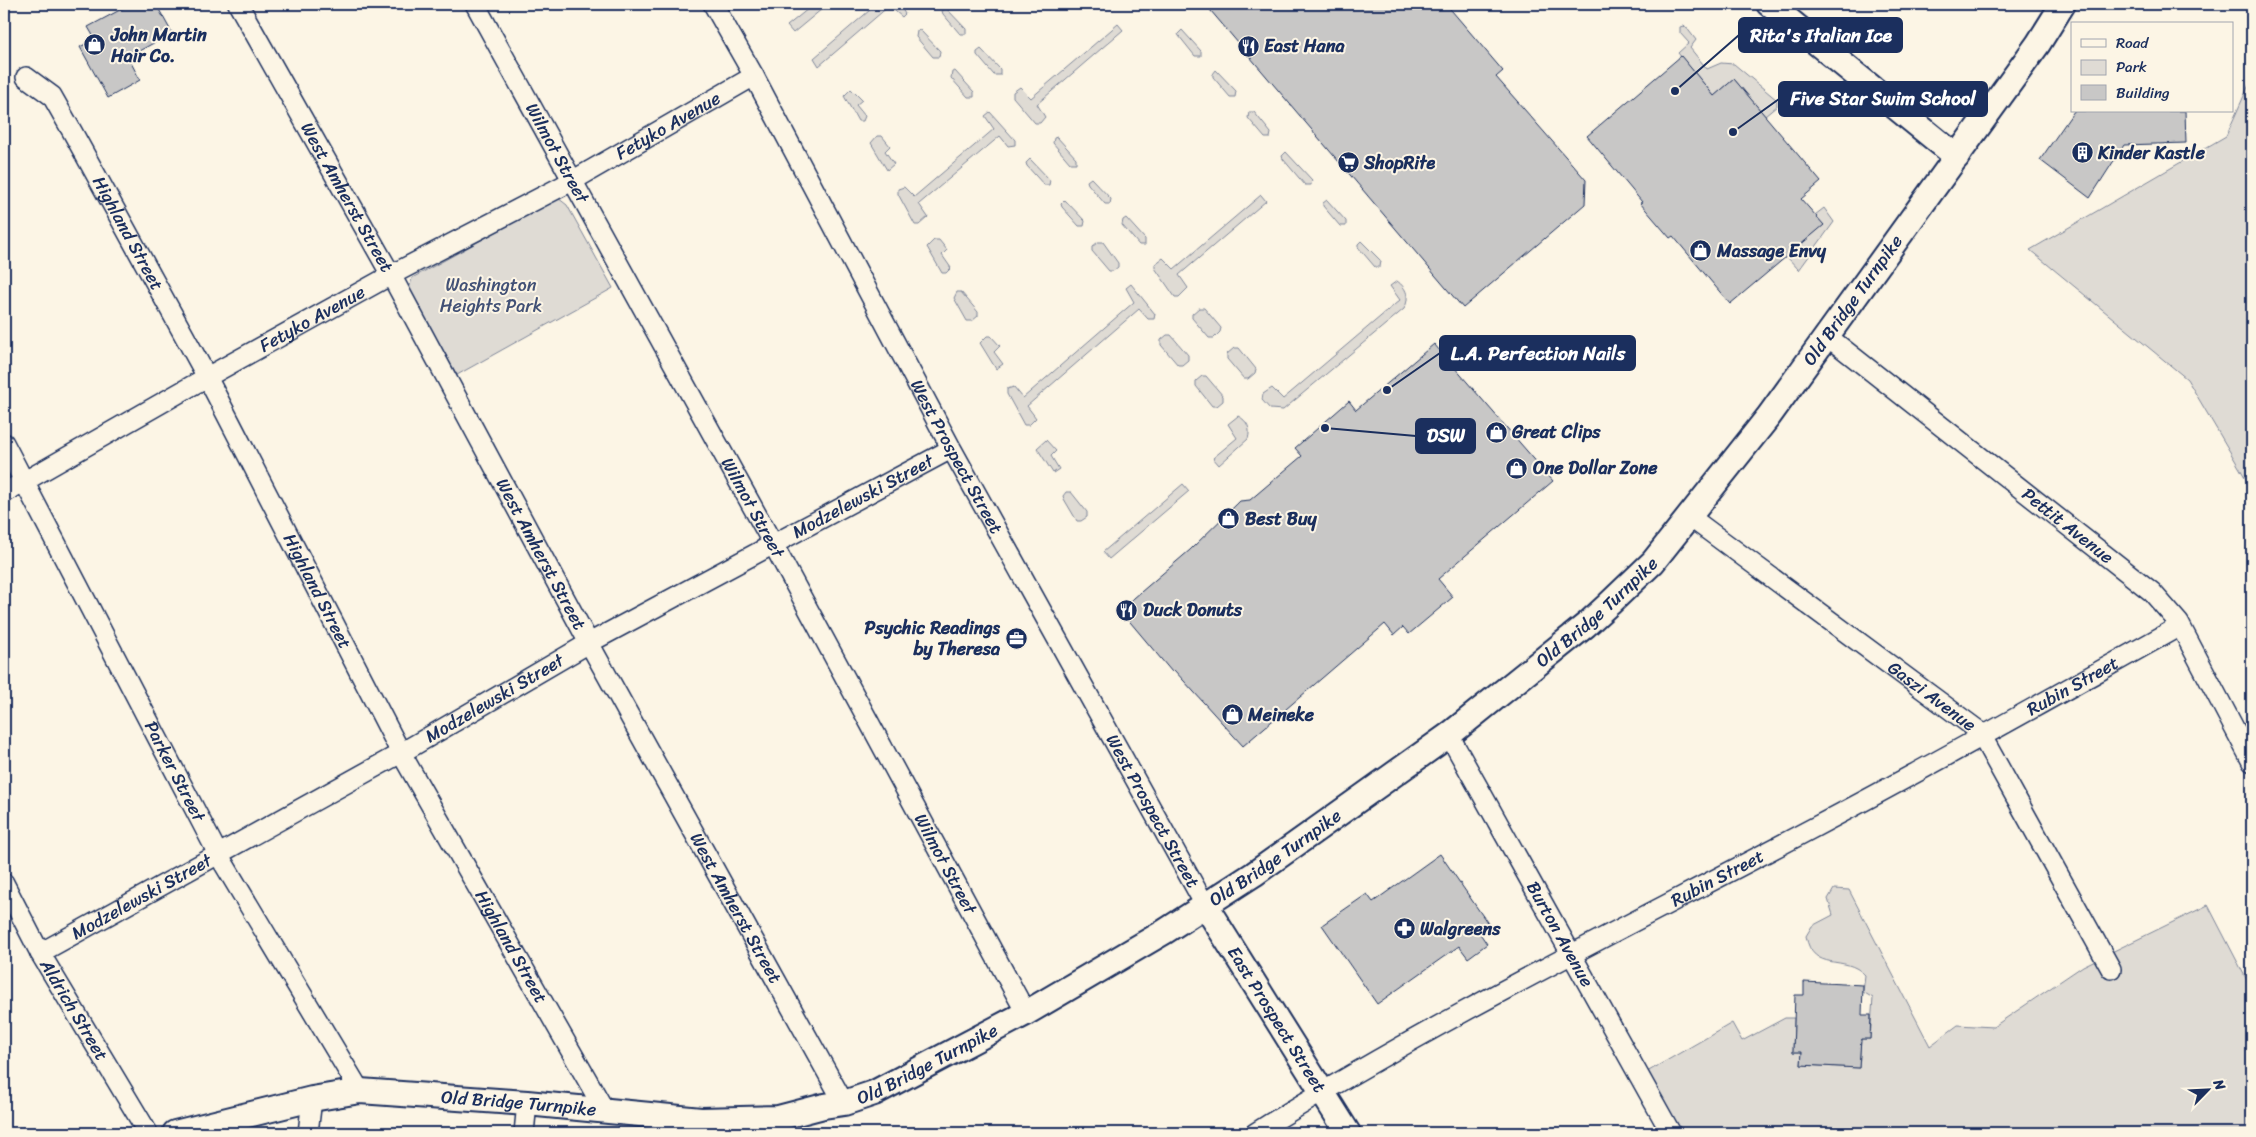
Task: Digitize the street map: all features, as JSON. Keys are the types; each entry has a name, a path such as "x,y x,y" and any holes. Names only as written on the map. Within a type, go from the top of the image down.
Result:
{"street":[{"name":"West Amherst Street","path":"238,4 391,275 589,643 844,1103"},
{"name":"Wilmot Street","path":"475,4 772,544 1026,1013"},
{"name":"West Prospect Street","path":"713,4 754,76 951,449 1205,905"},
{"path":"1769,4 1958,157"},
{"name":"Old Bridge Turnpike","path":"175,1133 312,1099 360,1091 527,1103 701,1120 735,1126 778,1118 824,1106 844,1103 874,1093 1026,1013 1164,932 1254,874 1449,735 1586,625 1653,562 1690,517 1828,336 2038,44 2063,4"},
{"name":"Fetyko Avenue","path":"4,493 207,376 391,275 572,180 754,76"},
{"name":"Highland Street","path":"26,77 52,96 207,376 400,753 605,1111"},
{"name":"Pettit Avenue","path":"1828,336 2152,592 2180,626 2252,762"},
{"name":"Parker Street","path":"4,443 218,854 360,1091"},
{"name":"Modzelewski Street","path":"40,953 400,753 589,643 951,449"},
{"name":"Gaszi Avenue","path":"1690,517 1971,725 1982,737 2111,969"},
{"name":"Rubin Street","path":"1254,1133 1322,1091 1573,954 1816,827 2180,626"},
{"name":"Burton Avenue","path":"1449,735 1573,954 1671,1133"},
{"name":"Aldrich Street","path":"4,883 40,953 148,1133"},
{"name":"East Prospect Street","path":"1205,905 1348,1133"},
{"path":"308,1133 312,1099"},
{"path":"524,1133 527,1103"}],"green space":[{"path":"814,4 828,4 793,33 787,26"},
{"path":"877,4 899,4 905,14 902,17 889,6 819,66 814,58"},
{"path":"946,8 966,29 966,34 960,34 943,14 942,11"},
{"path":"1118,24 1123,30 1037,104 1045,117 1040,123 1035,123 1013,97 1013,92 1020,87 1031,98"},
{"path":"1680,27 1686,27 1696,40 1690,48 1707,69 1721,63 1734,64 1777,100 1777,106 1765,116 1734,79 1714,96 1678,53 1689,43 1680,33"},
{"path":"920,30 940,51 939,57 933,57 916,37 917,31"},
{"path":"1182,30 1201,51 1201,56 1195,56 1179,36 1178,34"},
{"path":"981,49 1000,69 1000,75 994,75 977,55 977,52"},
{"path":"1216,70 1236,91 1235,97 1230,97 1213,77"},
{"path":"955,71 974,92 974,97 968,97 951,78 952,72"},
{"path":"2252,78 2252,489 2187,379 2030,250 2226,136"},
{"path":"851,89 862,100 856,105 865,116 863,121 858,121 844,96"},
{"path":"990,112 1015,140 1015,145 1008,146 1000,136 919,204 928,217 919,225 915,225 898,194 898,189 904,187 914,197 994,129 985,116"},
{"path":"1249,112 1254,112 1271,133 1270,138 1265,138 1248,118"},
{"path":"877,136 882,136 890,146 885,151 894,164 887,170 871,143"},
{"path":"1057,137 1076,158 1076,163 1070,163 1053,143 1054,138"},
{"path":"1286,152 1312,180 1311,185 1305,185 1283,159 1282,156"},
{"path":"1030,159 1050,180 1049,185 1044,185 1027,166 1026,163"},
{"path":"1091,178 1111,199 1110,204 1105,204 1088,184 1087,181"},
{"path":"1261,195 1266,201 1179,275 1188,288 1179,297 1175,297 1155,268 1155,264 1163,258 1174,269"},
{"name":"Washington Heights Park","path":"558,198 567,205 613,288 457,375 409,290 412,278"},
{"path":"1065,200 1085,221 1084,226 1079,226 1062,207 1061,204"},
{"path":"1327,200 1346,221 1346,226 1340,226 1323,206 1323,203"},
{"path":"1824,208 1834,222 1799,270 1787,257 1823,225 1815,215"},
{"path":"1126,218 1145,239 1145,245 1139,245 1122,225 1123,220"},
{"path":"934,240 939,240 947,250 942,255 951,268 946,273 942,273 927,247"},
{"path":"1361,241 1381,261 1380,267 1375,267 1358,247"},
{"path":"1098,242 1103,242 1118,263 1118,267 1113,271 1109,271 1092,251 1092,247"},
{"path":"1397,281 1403,287 1407,297 1404,309 1283,410 1270,409 1262,400 1263,394 1272,388 1283,399 1400,300 1390,286"},
{"path":"1131,284 1155,314 1154,319 1148,319 1139,309 1027,406 1036,418 1029,425 1024,425 1007,394 1007,389 1014,387 1023,398 1134,302 1126,288"},
{"path":"957,292 961,292 978,312 978,316 972,321 967,321 954,298"},
{"path":"1199,308 1204,308 1221,328 1214,338 1209,338 1192,318 1192,314"},
{"path":"1167,335 1171,335 1188,355 1188,360 1182,365 1178,365 1161,345 1161,340"},
{"path":"987,336 991,336 1000,346 994,352 1003,364 996,369 980,343"},
{"path":"1234,348 1239,348 1256,369 1255,373 1248,379 1244,379 1227,359 1227,354"},
{"path":"1202,376 1206,376 1223,396 1223,401 1217,406 1212,406 1196,386 1196,381"},
{"path":"1238,416 1248,426 1248,439 1219,465 1213,458 1237,438 1228,424"},
{"path":"1046,440 1056,451 1051,456 1059,469 1053,473 1037,448"},
{"path":"1183,484 1189,491 1109,559 1103,552"},
{"path":"1066,492 1071,492 1087,512 1087,517 1081,521 1077,521 1064,499 1063,496"},
{"path":"1834,889 1849,890 1930,1046 1958,1025 1993,1027 2083,966 2208,905 2252,990 2252,1133 1671,1133 1640,1076 1732,1023 1742,1041 1785,1018 1794,1018 1793,1052 1802,1052 1801,1065 1859,1068 1861,1039 1870,1039 1873,998 1863,992 1865,975 1848,965 1831,962 1815,955 1810,948 1806,936 1812,926 1833,915 1828,899"}],"building":[{"path":"131,4 156,4 172,33 128,57 140,80 108,98 80,47 95,39 88,27"},
{"path":"1205,4 1446,4 1503,71 1496,77 1586,180 1585,204 1463,308"},
{"path":"1681,56 1714,96 1734,79 1821,182 1801,199 1824,225 1730,304 1673,236 1670,238 1640,203 1642,202 1587,136"},
{"name":"Kinder Kastle","path":"2073,112 2185,112 2186,143 2124,145 2090,198 2040,160"},
{"path":"1434,344 1553,481 1438,579 1453,597 1409,634 1403,627 1394,635 1385,624 1243,746 1174,670 1172,672 1120,610 1190,550 1240,501 1250,500 1302,456 1295,448 1349,401 1356,410"},
{"name":"Walgreens","path":"1440,854 1489,925 1479,932 1487,944 1468,958 1459,946 1377,1004 1322,925 1367,894 1373,902"},
{"path":"1804,982 1863,985 1862,1015 1871,1015 1870,1039 1861,1039 1859,1068 1801,1065 1802,1052 1793,1052 1795,995 1804,995"}],"place":[{"name":"John Martin Hair Co.","path":"95,45"},
{"name":"East Hana","path":"1248,46"},
{"name":"Rita's Italian Ice","path":"1675,91"},
{"name":"Five Star Swim School","path":"1733,132"},
{"name":"Kinder Kastle","path":"2082,153"},
{"name":"ShopRite","path":"1348,163"},
{"name":"Massage Envy","path":"1701,251"},
{"name":"L.A. Perfection Nails","path":"1387,390"},
{"name":"DSW","path":"1325,428"},
{"name":"Great Clips","path":"1496,432"},
{"name":"One Dollar Zone","path":"1517,468"},
{"name":"Best Buy","path":"1229,519"},
{"name":"Duck Donuts","path":"1127,610"},
{"name":"Psychic Readings by Theresa","path":"1016,638"},
{"name":"Meineke","path":"1232,715"},
{"name":"Walgreens","path":"1404,929"}]}
